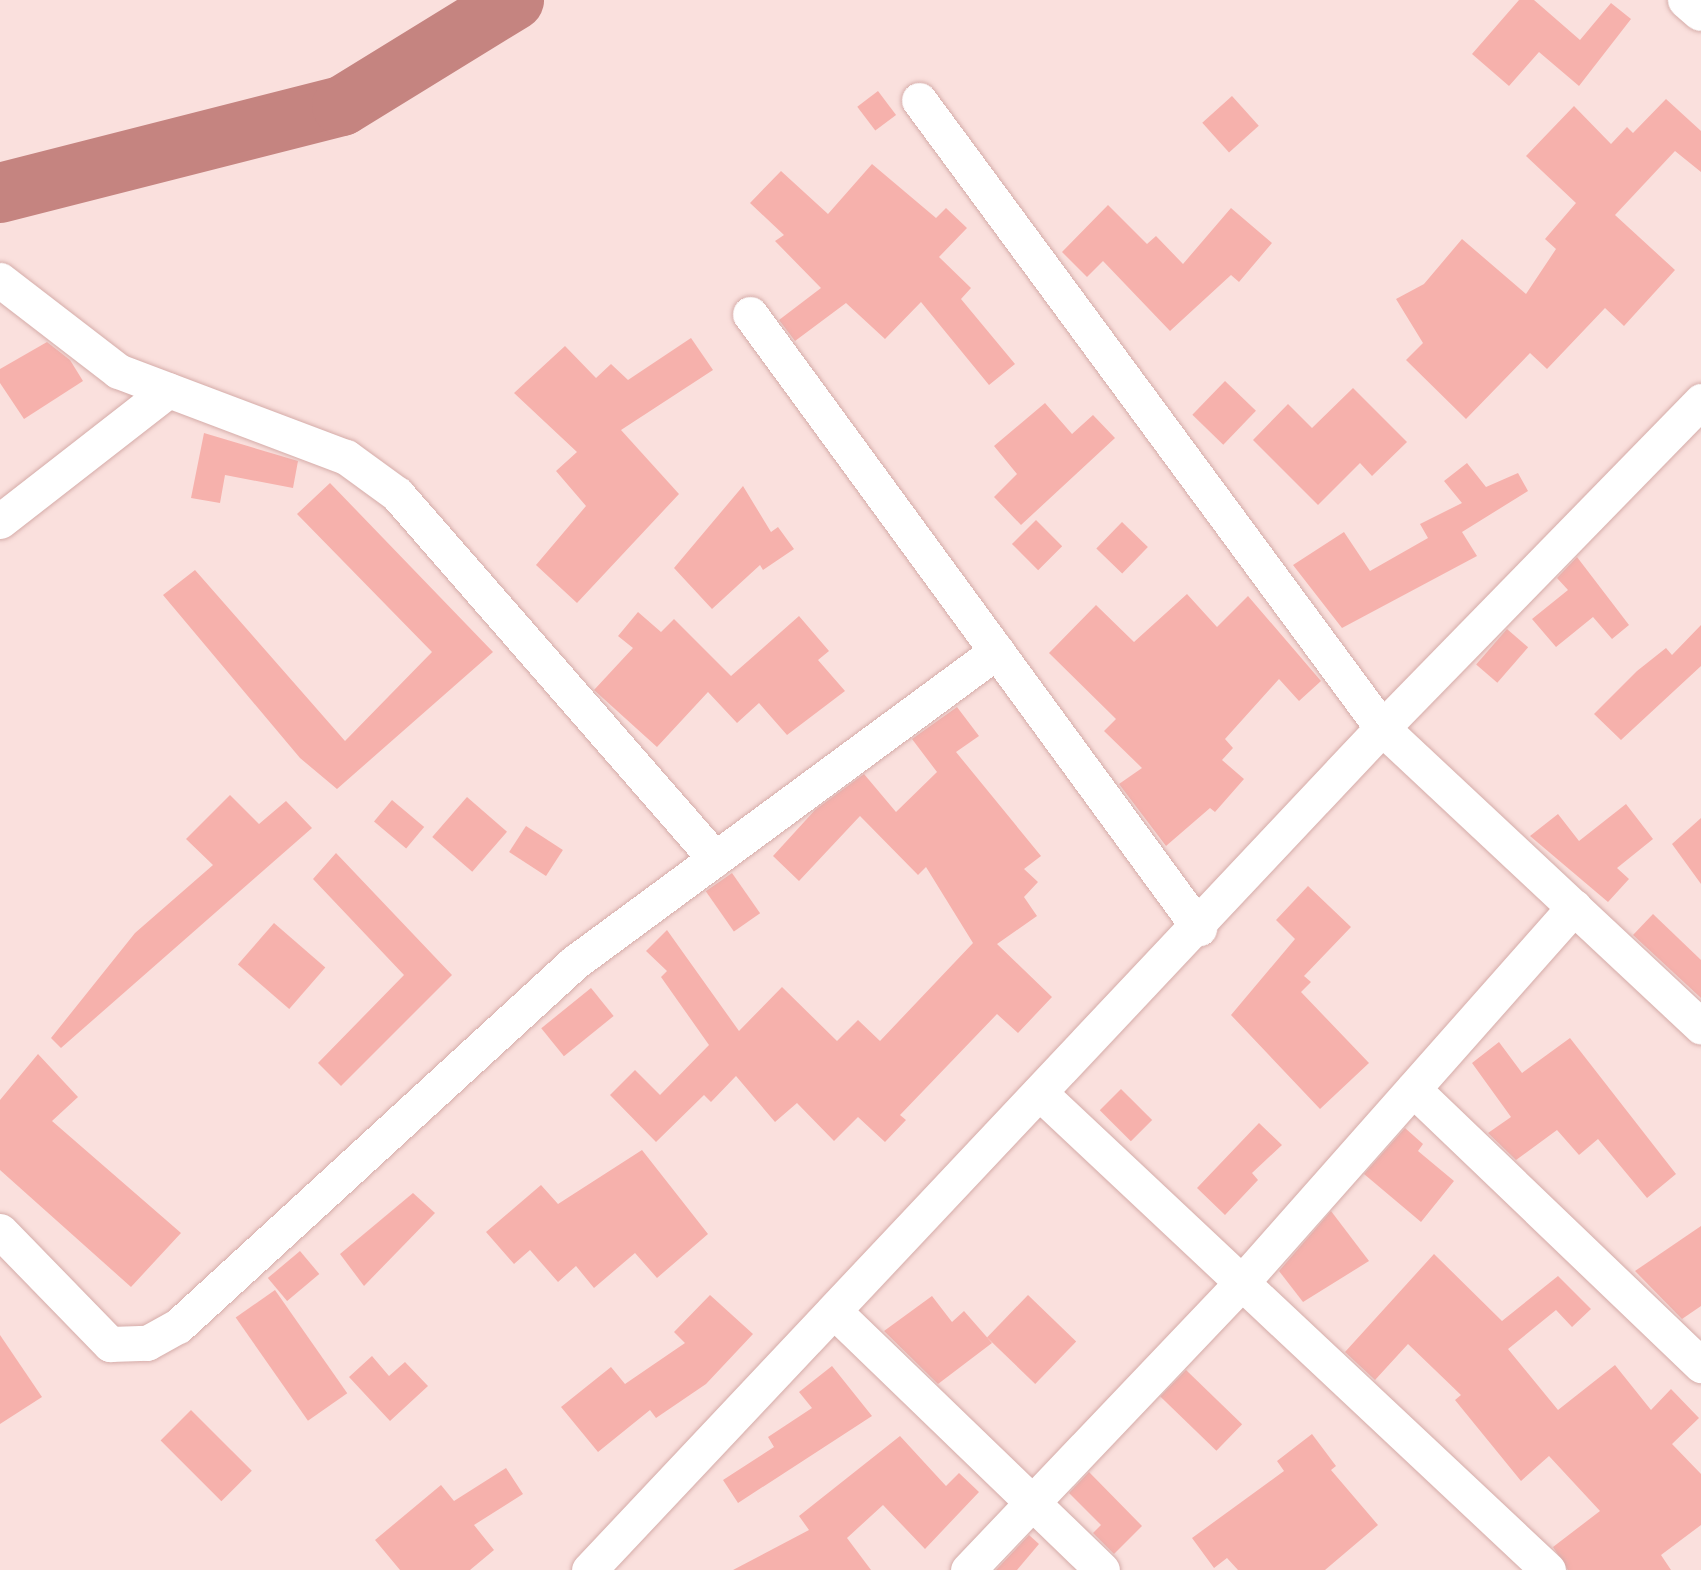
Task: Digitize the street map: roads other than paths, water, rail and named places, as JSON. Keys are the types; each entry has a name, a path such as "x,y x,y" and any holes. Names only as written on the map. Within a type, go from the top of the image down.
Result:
{"main road":[{"path":"1687,0 1701,12"}],"street":[{"path":"919,100 1382,728 1701,1026"},
{"path":"0,280 118,371 346,457 397,494 715,859"},
{"path":"750,314 1199,928"},
{"path":"0,522 168,390"},
{"path":"589,1570 1042,1095 1382,728 1701,401"},
{"path":"0,1231 110,1344 147,1343 178,1326 575,962 997,650"},
{"path":"968,1570 1242,1282 1574,907"},
{"path":"1413,1089 1701,1365"},
{"path":"1042,1095 1548,1570"},
{"path":"835,1312 1102,1570"}],"waterway":[{"path":"0,193 342,106 514,0"}]}
